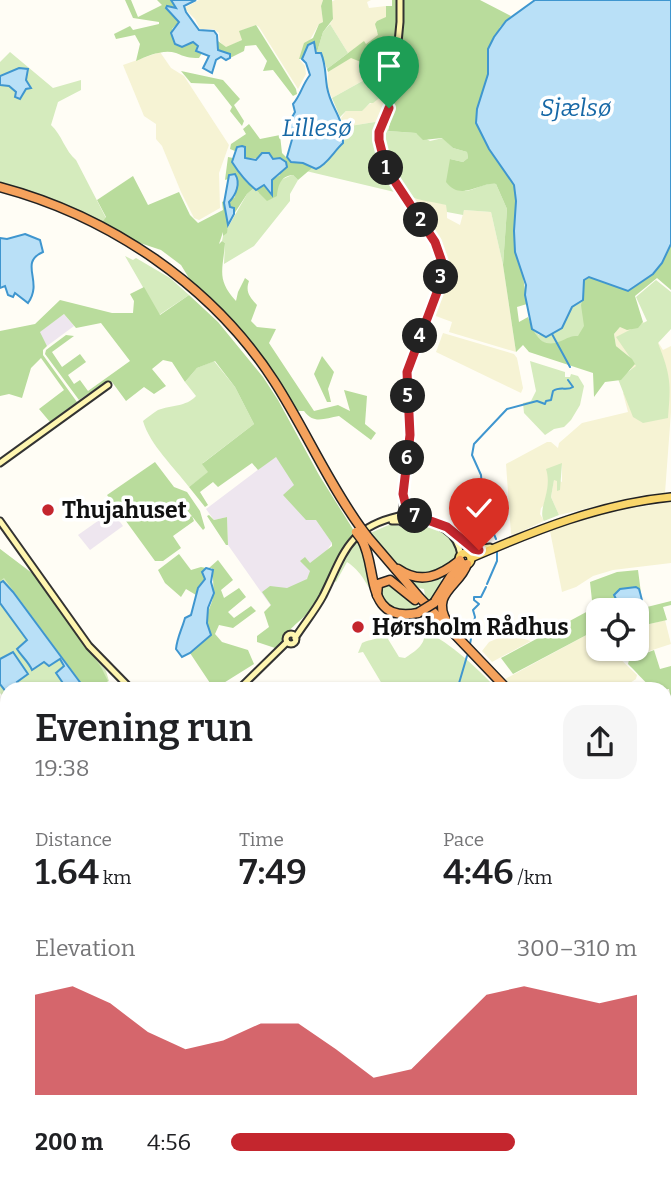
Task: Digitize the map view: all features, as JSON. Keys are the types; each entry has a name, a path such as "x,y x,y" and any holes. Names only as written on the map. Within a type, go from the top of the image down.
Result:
{"highway":[{"path":"0,189 105,232 158,266 206,306 269,380 326,481 361,534 415,600 495,682"},
{"path":"0,189 39,199 106,228 167,267 240,337 272,378 361,534 368,552 372,585 376,595 386,606 396,612 418,612 437,600 465,558"},
{"path":"361,534 398,569 411,577 431,578 465,558"},
{"path":"378,551 425,604 480,659"},
{"path":"465,558 463,574 449,587 442,603 442,612 501,682"},
{"path":"437,600 446,570"},
{"path":"376,595 378,584 390,580 415,600"}],"main road":[{"path":"400,0 393,94 381,125 379,140 389,174 406,195 435,242 442,262 439,287 407,372 410,435 402,514 407,524 413,518"},
{"path":"0,463 108,385"},
{"path":"465,558 570,517 671,497"},
{"path":"248,682 287,643 288,636 294,637 305,624 323,596 343,551 356,537 375,524 402,514 447,527 474,549 490,548"},
{"path":"413,518 447,530 465,558"},
{"path":"0,521 104,661"},
{"path":"447,527 465,558"},
{"path":"465,558 526,535"},
{"path":"47,585 104,661 124,682"},
{"path":"59,603 78,625"}],"shaded area":[{"path":"199,0 323,0 323,22 319,24 299,59 305,66 306,74 298,89 256,25 240,31 242,40 226,48 220,42 219,33 213,29 200,29 184,8"},
{"path":"371,0 367,2 369,8 386,6 386,18 377,21 376,30 379,35 366,45 364,42 348,53 330,24 333,19 331,2"},
{"path":"160,52 171,68 184,76 229,145 219,173 220,208 199,220 194,218 181,192 162,146 156,139 156,124 144,116 123,65"},
{"path":"351,57 368,58 373,75 332,98 327,87 328,72"},
{"path":"387,92 389,101 381,121 344,127 341,118 346,111 364,108"},
{"path":"412,196 447,205 447,218 460,225 464,210 491,212 503,265 516,352 449,332 452,322 433,315 445,284 447,255"},
{"path":"64,314 74,326 47,346 39,332"},
{"path":"643,322 663,350 671,346 671,412 665,493 640,496 559,515 551,497 554,479 562,482 562,464 549,477 546,503 540,514 544,521 511,534 506,464 547,442 558,448 559,443 582,423 628,412 623,393 637,382 631,370 632,359 616,346 614,334 620,327 638,328"},
{"path":"443,333 514,354 523,388 521,393 436,352"},
{"path":"276,456 332,543 307,579 271,606 228,545 227,517 214,520 206,509"},
{"path":"671,502 671,563 613,570 593,576 562,592 550,531 608,512"},
{"path":"112,511 123,526 90,550 78,535"},
{"path":"665,620 671,644 649,651 649,624"},
{"path":"508,634 531,641 492,662 482,651 489,642"},
{"path":"586,635 586,661 622,661 637,675 631,682 507,682 505,679"}],"green space":[{"path":"125,0 131,0 138,17 162,5 157,0 171,0 176,4 179,22 172,29 182,47 193,42 199,46 197,51 202,53 199,58 166,52 136,61 140,44 135,35 116,39 114,34 130,26 133,30 159,22 133,18"},
{"path":"323,0 332,0 333,19 323,32 317,52 314,43 308,45 302,59 299,59 304,43 313,38 319,24 323,22"},
{"path":"392,0 397,0 398,25 391,92 389,101 385,101 387,92 384,70 373,75 368,58 361,62 351,58 328,72 327,69 364,41 366,44 378,35 375,24 386,17 386,6 392,6"},
{"path":"404,0 480,0 511,16 500,27 489,49 488,73 477,109 476,123 489,149 514,185 527,304 517,307 519,322 528,317 543,342 554,343 578,336 584,326 581,305 584,281 589,277 628,291 658,266 671,244 671,290 657,278 635,296 643,322 638,328 627,330 620,327 614,334 616,346 635,364 621,380 605,382 594,397 593,373 529,352 523,345 516,352 503,265 507,209 496,184 464,191 452,188 446,182 450,159 463,162 468,158 467,152 453,148 442,138 423,140 416,133 388,131 395,101"},
{"path":"330,24 348,53 327,69 321,53 317,52 323,32"},
{"path":"256,25 297,94 293,96 273,70 263,71 267,61 256,45 245,46 244,51 230,58 230,54 218,50 218,41 226,47 242,40 239,31"},
{"path":"10,52 53,88 81,80 81,90 58,102 51,125 76,160 106,218 101,224 0,184 0,62"},
{"path":"384,69 387,92 362,111 346,111 340,117 332,98"},
{"path":"181,71 223,80 240,99 234,105 244,121 242,126 230,111 232,107 214,84 191,83"},
{"path":"381,121 380,150 387,168 403,194 306,171 323,166 343,143 344,127"},
{"path":"249,124 260,139 280,135 282,153 291,162 304,163 312,168 298,180 293,175 282,179 277,196 267,201 256,190 264,185 271,194 272,180 280,175 273,159 244,158 237,147 235,151 230,149 231,144 246,134 243,129"},
{"path":"382,125 387,126 388,131 416,133 430,141 443,138 453,148 467,152 468,158 463,162 450,159 465,191 496,184 507,209 503,265 491,212 464,210 463,215 447,212 446,205 417,199 401,190 387,164"},
{"path":"228,157 233,158 232,162 254,188 234,214 229,201 235,197 236,183 229,175 225,180"},
{"path":"293,175 298,180 290,194 290,201 254,246 224,264 223,236 247,194 254,188 259,193"},
{"path":"133,176 148,205 179,192 190,215 198,223 223,210 224,201 228,225 227,233 223,236 223,232 219,244 222,241 225,243 222,274 230,293 236,301 245,278 249,281 250,297 257,305 251,321 257,327 276,329 269,343 314,411 338,405 350,411 344,390 367,396 365,424 376,433 371,440 339,416 316,419 304,411 298,411 247,337 195,288 181,265 161,250 134,241 101,224 106,217 97,200"},
{"path":"125,256 133,260 136,258 170,278 189,295 159,315"},
{"path":"656,280 671,292 671,329 658,343 669,380 670,397 668,418 643,423 633,417 618,379 636,366 616,337 647,321 636,297"},
{"path":"144,287 160,315 189,295 218,322 263,377 278,400 319,475 356,534 342,552 310,610 275,648 257,642 257,636 269,627 264,612 271,605 262,592 270,586 287,588 307,579 310,571 300,561 305,557 310,563 332,546 332,543 316,520 306,520 283,495 294,485 276,457 258,470 252,463 218,487 213,482 200,492 208,505 205,507 189,487 208,472 202,464 254,424 235,387 215,361 197,368 185,382 172,362 163,360 152,369 166,386 154,394 144,387 126,401 112,382 106,382 79,400 45,354 46,350 66,335 74,336 52,352 62,367 80,354 86,362 68,375 74,384 80,380 88,391 130,361 101,323 76,328 64,314 40,332 47,346 43,355 77,402 50,422 39,409 64,390 41,358 31,368 22,398 9,394 0,396 0,331 35,324 60,300 112,313 133,313 134,301 130,294"},
{"path":"584,292 611,320 553,350 537,337 533,329 539,335 564,322 574,304 583,300"},
{"path":"322,356 334,372 328,389 331,402 327,402 314,374"},
{"path":"214,361 235,387 254,424 203,463 209,472 189,487 157,447 143,421 158,410 192,400 196,396 185,382 197,368"},
{"path":"530,361 565,372 565,377 570,377 571,374 578,376 584,386 580,405 571,420 564,427 545,435 524,413 523,403 531,401 536,391"},
{"path":"155,462 174,487 187,492 200,511 205,528 203,530 192,516 194,521 173,536 181,548 163,561 155,561 107,495","holes":["187,510 192,516 181,521 178,514"]},
{"path":"562,463 560,490 557,491 557,481 554,480 551,497 559,515 544,521 542,511 548,485 546,469"},
{"path":"207,516 214,520 227,517 228,545"},
{"path":"418,523 437,526 453,538 459,554 453,563 433,575 422,576 402,568 368,534 391,524 408,528"},
{"path":"359,538 364,547 370,578 391,611 419,614 419,617 403,617 382,607 357,570 347,562 336,582 332,580 345,553"},
{"path":"0,549 37,577 106,671 109,681 0,682"},
{"path":"0,549 37,577 101,667 108,681 81,682 4,578 0,581"},
{"path":"179,554 191,570 206,568 202,572 205,579 196,595 186,589 181,597 165,583 158,570"},
{"path":"218,560 233,580 221,590 224,598 239,588 246,597 228,612 234,618 251,606 256,611 233,628 219,625 215,634 222,642 248,650 254,664 225,682 209,682 190,653 211,635 207,623 213,586 212,568 209,568"},
{"path":"638,570 641,593 636,587 620,589 620,598 592,598 590,582 617,572"},
{"path":"407,576 441,576 442,588 432,604 425,596 424,589 414,587"},
{"path":"385,582 403,591 422,610 396,611 382,601 379,585"},
{"path":"671,601 671,605 663,607 667,620 649,624 649,606"},
{"path":"586,612 586,635 513,674 501,658"},
{"path":"380,622 401,629 388,639 399,657 405,658 424,640 424,630 463,656 490,682 381,682 363,652 358,653 362,643 385,631"},
{"path":"654,650 660,669 671,666 671,682 646,682 628,664 629,661 649,661 649,652"}],"water":[{"path":"171,0 196,0 184,6 186,12 199,30 214,31 217,35 218,50 230,54 230,58 226,60 221,57 216,60 212,73 203,68 209,56 196,51 198,46 193,42 182,47 175,44 171,33 179,22 166,8 176,8"},
{"name":"Sjælsø","path":"535,0 671,0 671,244 653,274 628,291 589,277 584,280 583,300 572,307 562,328 546,337 532,329 525,295 526,285 515,252 514,185 489,149 476,123 477,109 488,74 488,49 506,21"},
{"name":"Lillesø","path":"314,42 316,53 321,53 323,57 327,87 343,133 343,143 316,169 303,163 291,162 287,157 293,136 284,131 295,112 293,104 310,75 302,59 308,45"},
{"path":"19,68 28,69 26,80 31,88 26,89 20,99 15,97 16,92 9,86 0,85 0,76"},
{"path":"237,147 245,147 245,158 256,160 262,153 269,153 273,159 280,158 286,162 287,167 272,180 272,195 264,185 256,190 232,162"},
{"path":"235,174 237,189 229,202 230,207 234,208 234,214 228,225 224,203 229,175"},
{"path":"25,234 40,240 43,252 32,262 34,287 28,303 15,293 13,297 8,295 5,286 0,288 0,238"},
{"path":"206,568 213,570 211,582 214,593 208,608 207,623 211,635 182,657 176,649 177,641 185,618 191,615 198,588 205,579 202,572"},
{"path":"3,581 13,592 80,682 62,682 56,673 64,666 60,659 49,666 44,662 32,670 17,649 27,640 0,603 0,583"},
{"path":"636,587 641,598 616,598 614,595 620,589"},
{"path":"13,652 28,674 17,682 0,682 0,659"}],"waterway":[{"path":"552,334 570,367"},
{"path":"496,539 484,510 481,475 472,455 474,444 507,409 537,401 545,404 551,400 553,391 573,387 568,380"},
{"path":"487,584 497,561 497,552"},
{"path":"470,644 475,617 473,610 479,604 474,597 481,597 486,587"},
{"path":"459,682 467,656"}],"place":[{"name":"Thujahuset","path":"48,510"},
{"name":"Hørsholm Rådhus","path":"358,627"}],"route":[{"path":"389,108 379,132 386,168 435,242 442,262 439,287 407,372 410,444 404,470 403,494 407,510 414,515 439,522 479,550"}]}
